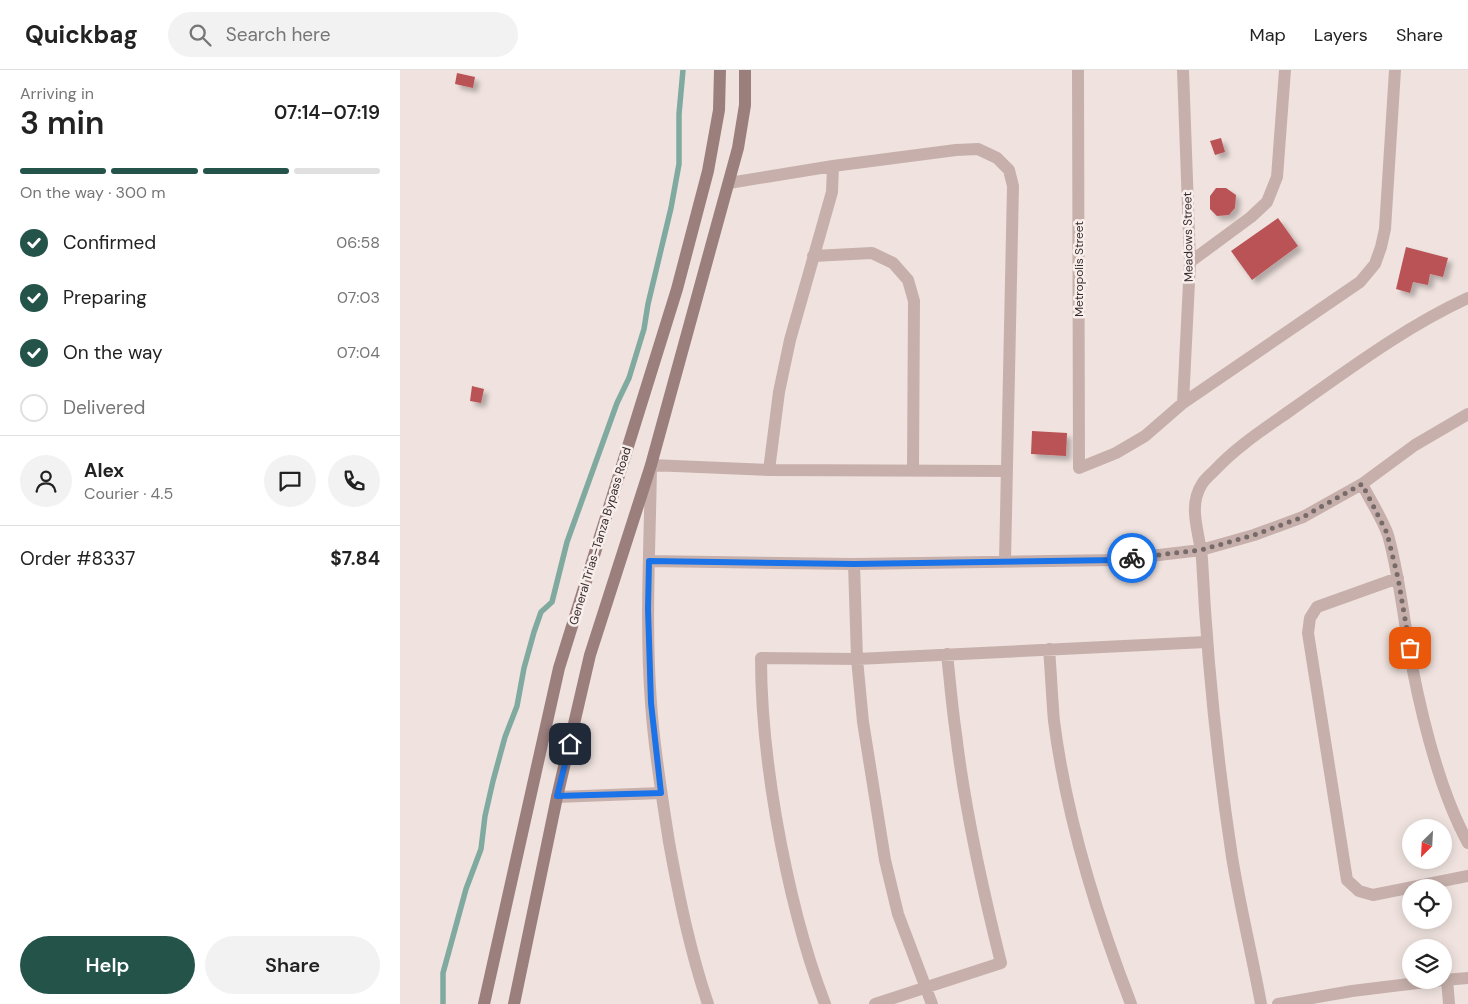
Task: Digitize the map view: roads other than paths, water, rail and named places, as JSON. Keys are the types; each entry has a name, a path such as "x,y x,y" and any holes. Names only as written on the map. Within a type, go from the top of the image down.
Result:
{"main road":[{"name":"General Trias–Tanza Bypass Road","path":"484,1004 559,668 677,289 708,171 719,110 720,70"},
{"name":"General Trias–Tanza Bypass Road","path":"514,1004 557,796 590,656 651,465 740,140 745,105 745,70"}],"street":[{"name":"Metropolis Street","path":"1078,70 1079,468 1116,454 1145,436 1183,404"},
{"name":"Meadows Street","path":"1183,70 1190,262 1183,404"},
{"path":"1190,262 1251,217 1267,202 1277,176 1285,70"},
{"path":"1183,404 1360,282 1376,264 1382,247 1384,229 1395,70"},
{"path":"729,183 833,166 956,150 978,149 997,158 1008,170 1013,186 1005,561"},
{"path":"769,470 781,384 790,340 832,192 833,166"},
{"path":"813,256 872,253 894,263 908,280 914,301 913,470"},
{"path":"1261,1004 1232,858 1206,642 1201,550 1196,527 1197,496 1202,484 1248,440 1356,364 1415,327 1468,298"},
{"path":"649,561 854,564 1117,560 1201,550 1254,535 1303,517 1362,484 1415,445 1468,414"},
{"path":"708,1004 696,967 681,908 661,793 651,703 648,609 651,465 769,470 1007,470"},
{"path":"1362,484 1387,533 1398,578 1412,666 1430,746 1447,794 1468,842"},
{"path":"854,564 857,659 863,722 885,860 898,914 932,1004"},
{"path":"1398,578 1318,607 1310,618 1308,633 1347,880 1359,891 1373,895 1468,876"},
{"path":"825,1004 815,978 801,928 788,880 779,835 765,743 761,693 761,658 857,659 1206,642"},
{"path":"1049,649 1054,722 1068,802 1092,891 1112,954 1131,1004"},
{"path":"875,1004 1000,963 983,889 967,805 956,735 947,654"},
{"path":"557,796 661,793"},
{"path":"1452,979 1468,978"},
{"path":"1278,1004 1352,998 1402,988"},
{"path":"1446,989 1448,1004"}],"waterway":[{"path":"443,1004 443,973 466,889 481,849 485,816 493,781 505,737 517,706 524,668 534,632 541,612 552,602 567,542 617,403 629,378 644,329 679,164 679,114 683,70"}]}
